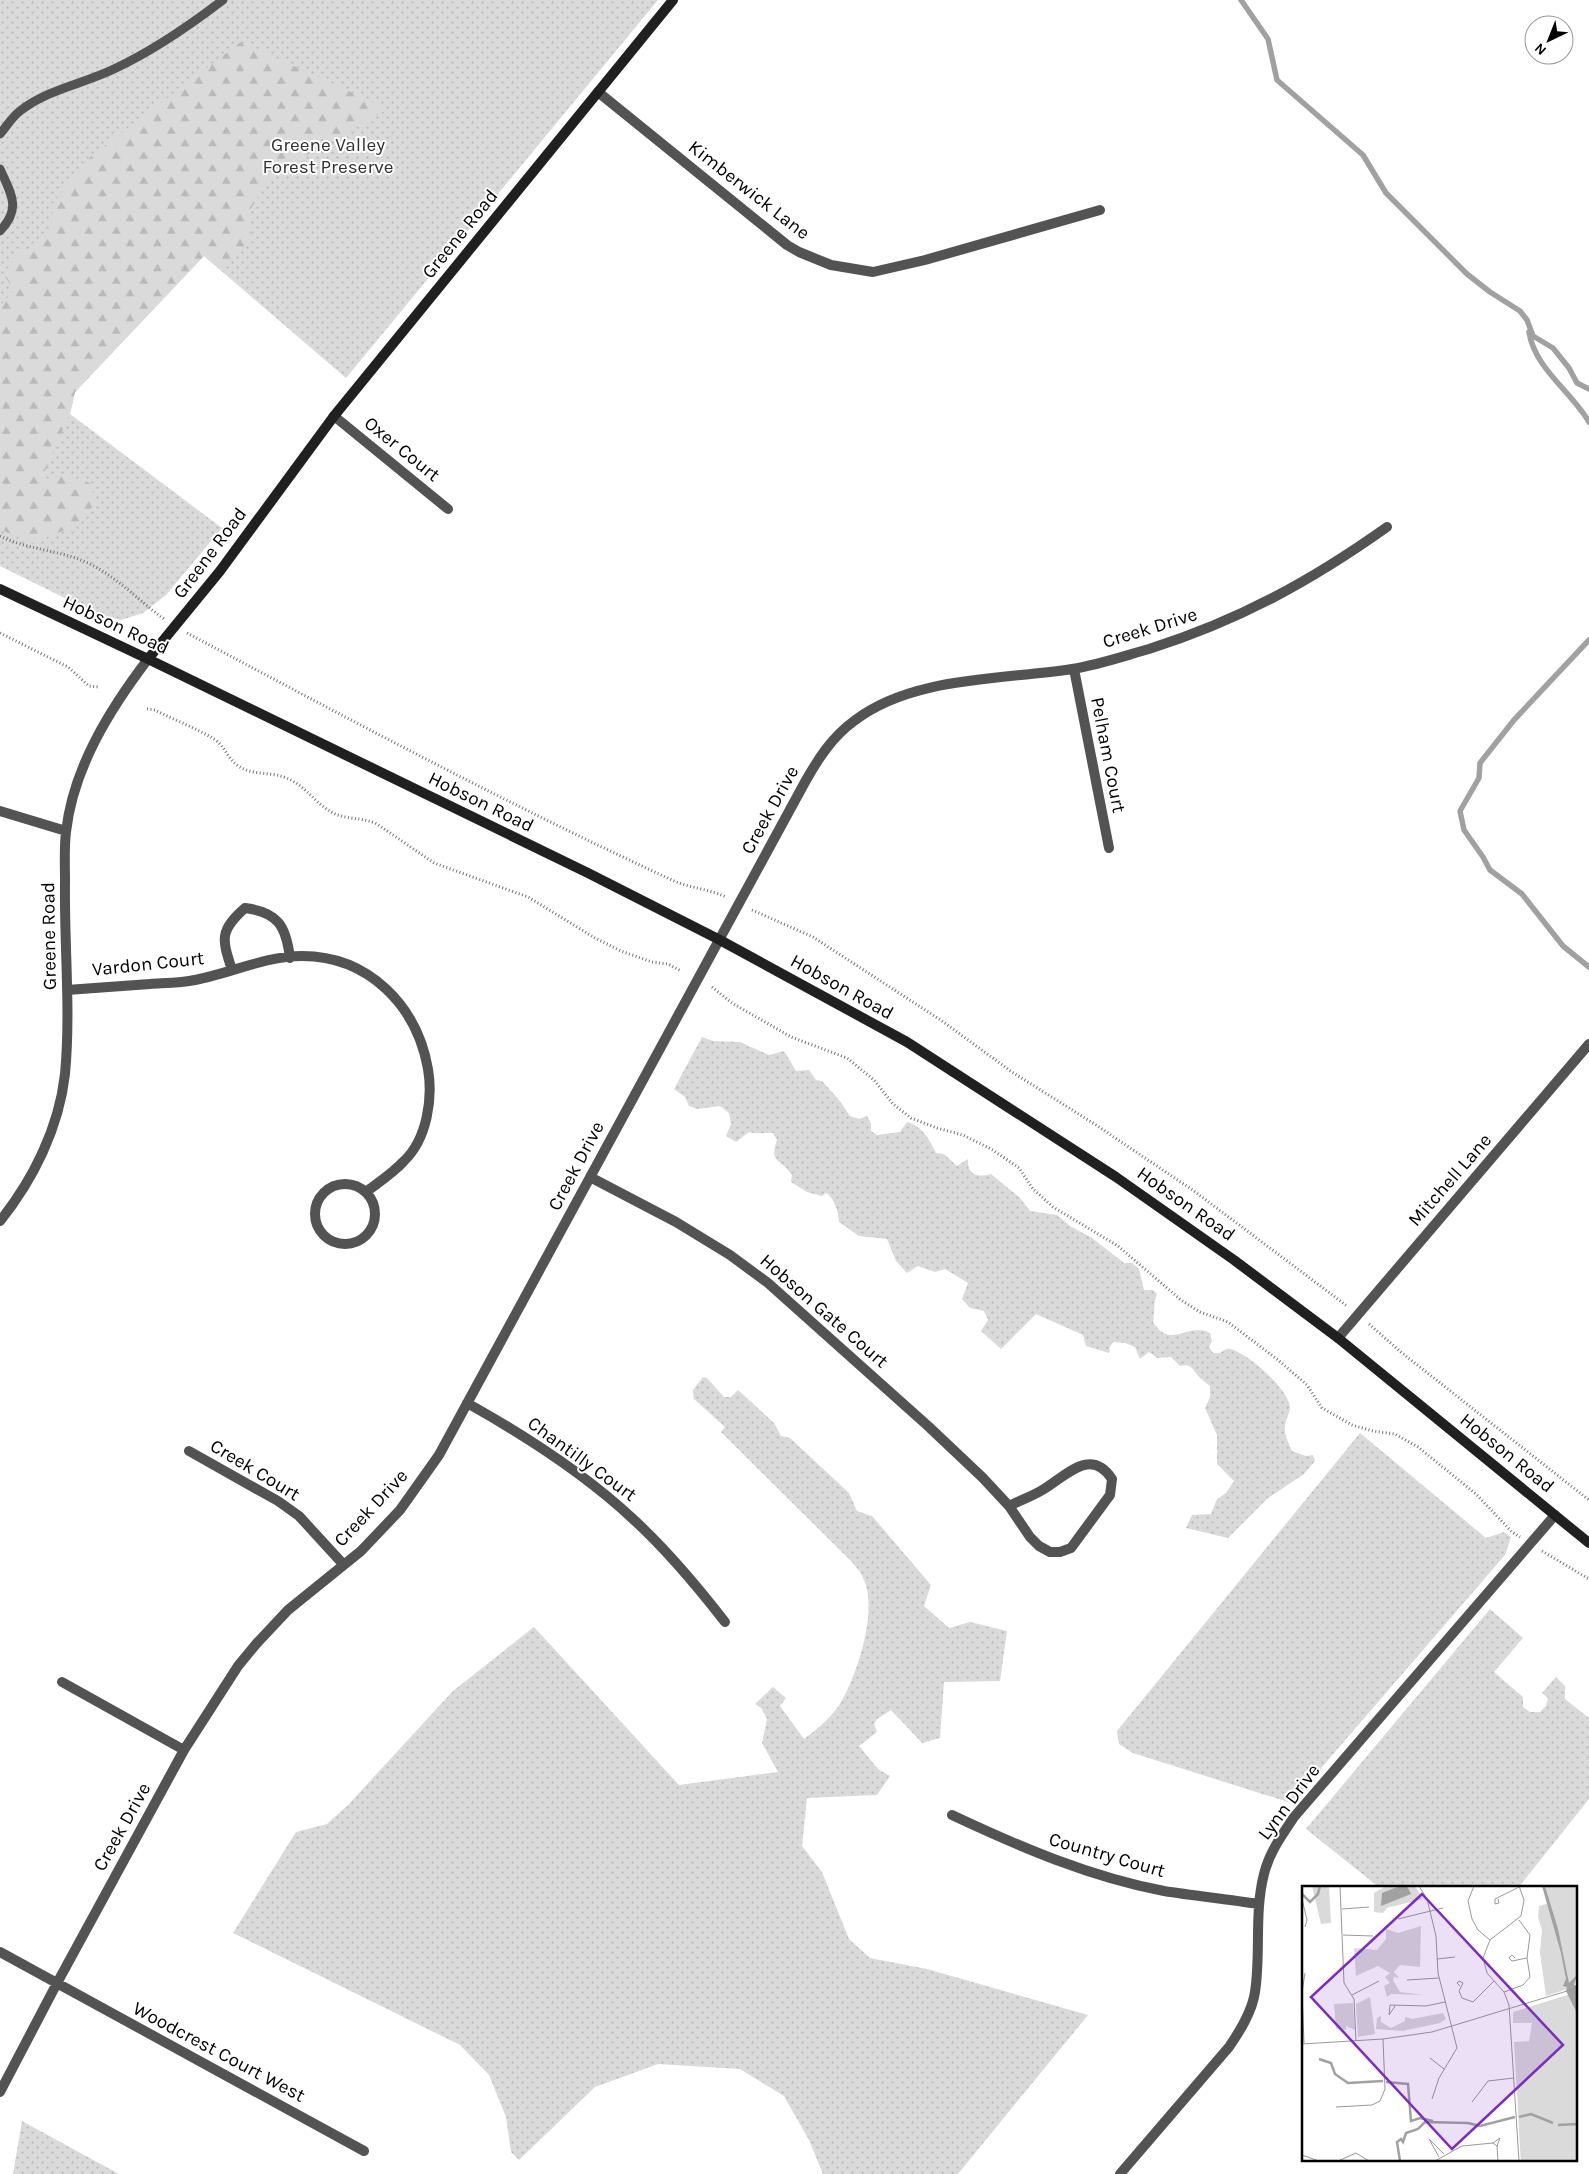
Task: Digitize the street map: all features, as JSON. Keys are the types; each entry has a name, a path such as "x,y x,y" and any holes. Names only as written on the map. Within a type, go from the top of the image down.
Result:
{"main road":[{"name":"Greene Road","path":"148,659 220,571 334,416 673,0"},
{"name":"Hobson Road","path":"0,589 588,873 718,939 907,1042 1033,1121 1116,1176 1234,1260 1338,1338 1589,1543"}],"street":[{"name":"Kimberwick Lane","path":"598,92 787,245 831,265 873,272 925,260 1100,210"},
{"name":"Oxer Court","path":"334,416 448,509"},
{"name":"Creek Drive","path":"0,2092 56,1984 184,1750 238,1666 288,1610 343,1564 361,1552 400,1510 438,1455 718,939 817,761 833,740 864,713 881,703 908,693 950,684 1074,669 1187,637 1255,608 1316,576 1387,527"},
{"name":"Greene Road","path":"0,1221 25,1186 38,1163 61,1096 64,1074 67,990 64,931 66,831 74,798 91,750 119,696 148,659"},
{"name":"Pelham Court","path":"1074,669 1109,848"},
{"path":"0,811 66,831"},
{"name":"Vardon Court","path":"232,970 226,950 224,932 233,919 246,908 263,910 279,922 288,940 290,958"},
{"name":"Vardon Court","path":"67,990 194,980 257,963 301,956 329,959 348,965 370,976 400,1003 414,1023 421,1040 431,1086 423,1130 418,1141 406,1160 366,1192"},
{"name":"Mitchell Lane","path":"1338,1338 1589,1044"},
{"name":"Hobson Gate Court","path":"590,1177 676,1222 730,1255 768,1282 928,1426 1009,1506 1030,1538 1039,1546 1050,1552 1060,1552 1071,1548 1105,1503 1113,1488 1112,1479 1108,1472 1100,1467 1088,1464 1077,1466 1037,1494 1009,1506"},
{"path":"348,1183 358,1186 366,1192 375,1209 375,1219 366,1236 348,1244 328,1239 316,1223 314,1213 316,1203 321,1195 328,1188 348,1183"},
{"name":"Chantilly Court","path":"467,1403 502,1422 548,1453 593,1485 627,1513 676,1563 725,1622"},
{"name":"Creek Court","path":"190,1451 278,1501 299,1516 343,1564"},
{"name":"Lynn Drive","path":"1120,2174 1229,2047 1240,2031 1255,1993 1258,1904 1264,1873 1272,1851 1294,1817 1555,1515"},
{"path":"62,1682 184,1750"},
{"name":"Country Court","path":"952,1816 1020,1847 1090,1871 1162,1890 1258,1904"},
{"name":"Woodcrest Court West","path":"0,1952 364,2151"}],"lane":[{"path":"0,134 19,111 37,100 60,88 92,79 115,69 172,37 223,0"},
{"path":"0,169 14,204 11,217 0,231"}],"path":[{"path":"0,536 26,546 87,562 120,582 141,602"},
{"path":"0,633 68,667 89,686 99,687"},
{"path":"211,646 404,748 675,881 719,894 813,937 926,1010 1012,1072 1096,1125 1194,1191 1358,1314 1402,1353 1589,1500"},
{"path":"147,710 155,710 213,739 232,762 241,768 253,772 275,774 286,778 307,789 318,802 334,813 344,817 368,820 377,824 434,863 528,897 621,952 652,962 668,964 681,970"},
{"path":"712,988 732,1003 791,1037 847,1058 874,1080 893,1104 911,1118 963,1135 993,1150 1019,1168 1033,1189 1054,1207 1118,1246 1180,1300 1200,1312 1228,1322 1278,1360 1307,1385 1322,1408 1352,1425 1373,1431 1395,1434 1418,1447 1476,1494 1512,1532 1589,1579"}],"green space":[{"name":"Greene Valley Forest Preserve","path":"0,0 658,0 346,378 204,256 75,392 70,414 222,528 166,595 143,613 121,620 95,613 0,566"},
{"path":"241,42 388,109 272,175 250,210 251,238 223,271 204,256 75,392 70,413 41,480 68,475 90,483 96,503 75,526 32,543 4,531 0,529 0,306 14,290 4,275 18,252 39,245 51,225 54,202 91,156"},
{"path":"702,1037 713,1041 740,1042 769,1055 784,1051 796,1071 809,1070 816,1080 822,1081 840,1101 850,1116 859,1119 867,1116 871,1123 871,1131 877,1135 900,1132 907,1122 912,1124 925,1134 936,1153 944,1154 957,1166 968,1159 971,1172 982,1176 991,1174 1020,1198 1030,1211 1057,1215 1070,1226 1092,1238 1124,1263 1132,1263 1139,1269 1144,1290 1153,1290 1157,1294 1153,1322 1160,1330 1166,1334 1173,1335 1202,1330 1210,1333 1212,1341 1209,1347 1213,1353 1220,1353 1230,1349 1255,1363 1273,1379 1289,1403 1290,1409 1285,1429 1292,1451 1306,1456 1313,1455 1315,1461 1304,1474 1268,1498 1228,1538 1186,1528 1192,1515 1211,1514 1217,1499 1226,1493 1234,1481 1217,1464 1217,1435 1205,1408 1210,1397 1210,1386 1190,1366 1180,1366 1171,1357 1157,1358 1149,1352 1140,1359 1135,1347 1125,1343 1113,1342 1109,1348 1109,1353 1086,1346 1083,1335 1036,1314 1001,1349 981,1331 988,1320 984,1311 970,1308 962,1299 968,1283 945,1269 935,1272 918,1266 907,1273 896,1261 887,1239 859,1236 839,1222 836,1206 829,1195 826,1193 822,1196 807,1192 791,1182 792,1175 775,1157 777,1140 773,1133 749,1132 736,1142 726,1136 731,1124 729,1113 720,1106 697,1109 689,1106 685,1097 674,1089"},
{"path":"703,1377 707,1378 724,1397 731,1397 738,1390 774,1423 781,1436 790,1438 849,1493 857,1511 872,1516 931,1585 924,1606 949,1628 970,1622 1007,1631 1000,1681 944,1682 940,1738 922,1743 891,1710 877,1719 874,1724 877,1732 859,1746 878,1769 890,1776 877,1795 807,1798 802,1846 822,1872 849,1939 870,1958 927,1969 1088,2015 958,2174 823,2174 809,2140 784,2096 740,2069 658,2064 595,2087 519,2160 511,2152 506,2117 489,2075 460,2045 233,1933 296,1832 327,1824 348,1805 453,1691 534,1627 679,1785 778,1772 762,1743 767,1719 761,1708 755,1704 773,1687 786,1698 780,1706 804,1739 832,1714 847,1692 864,1642 869,1607 863,1578 852,1562 721,1432 725,1427 694,1399 693,1390"},
{"path":"1360,1433 1486,1538 1504,1532 1511,1537 1505,1555 1291,1803 1133,1753 1119,1744 1117,1731"},
{"path":"1490,1609 1523,1638 1494,1672 1523,1697 1523,1707 1530,1712 1540,1712 1546,1706 1548,1698 1542,1693 1556,1677 1565,1686 1565,1699 1589,1718 1589,1799 1520,1886 1377,1886 1306,1829"},
{"path":"22,2121 119,2174 13,2174"}],"waterway":[{"path":"1241,0 1268,39 1277,80 1363,155 1386,193 1467,274 1490,292 1520,311 1527,320 1533,336 1553,348 1569,368 1577,383 1589,389"},
{"path":"1529,332 1538,357 1589,422"},
{"path":"1589,640 1514,720 1480,763 1479,778 1460,811 1464,830 1490,870 1522,894 1563,946 1589,967"}]}
